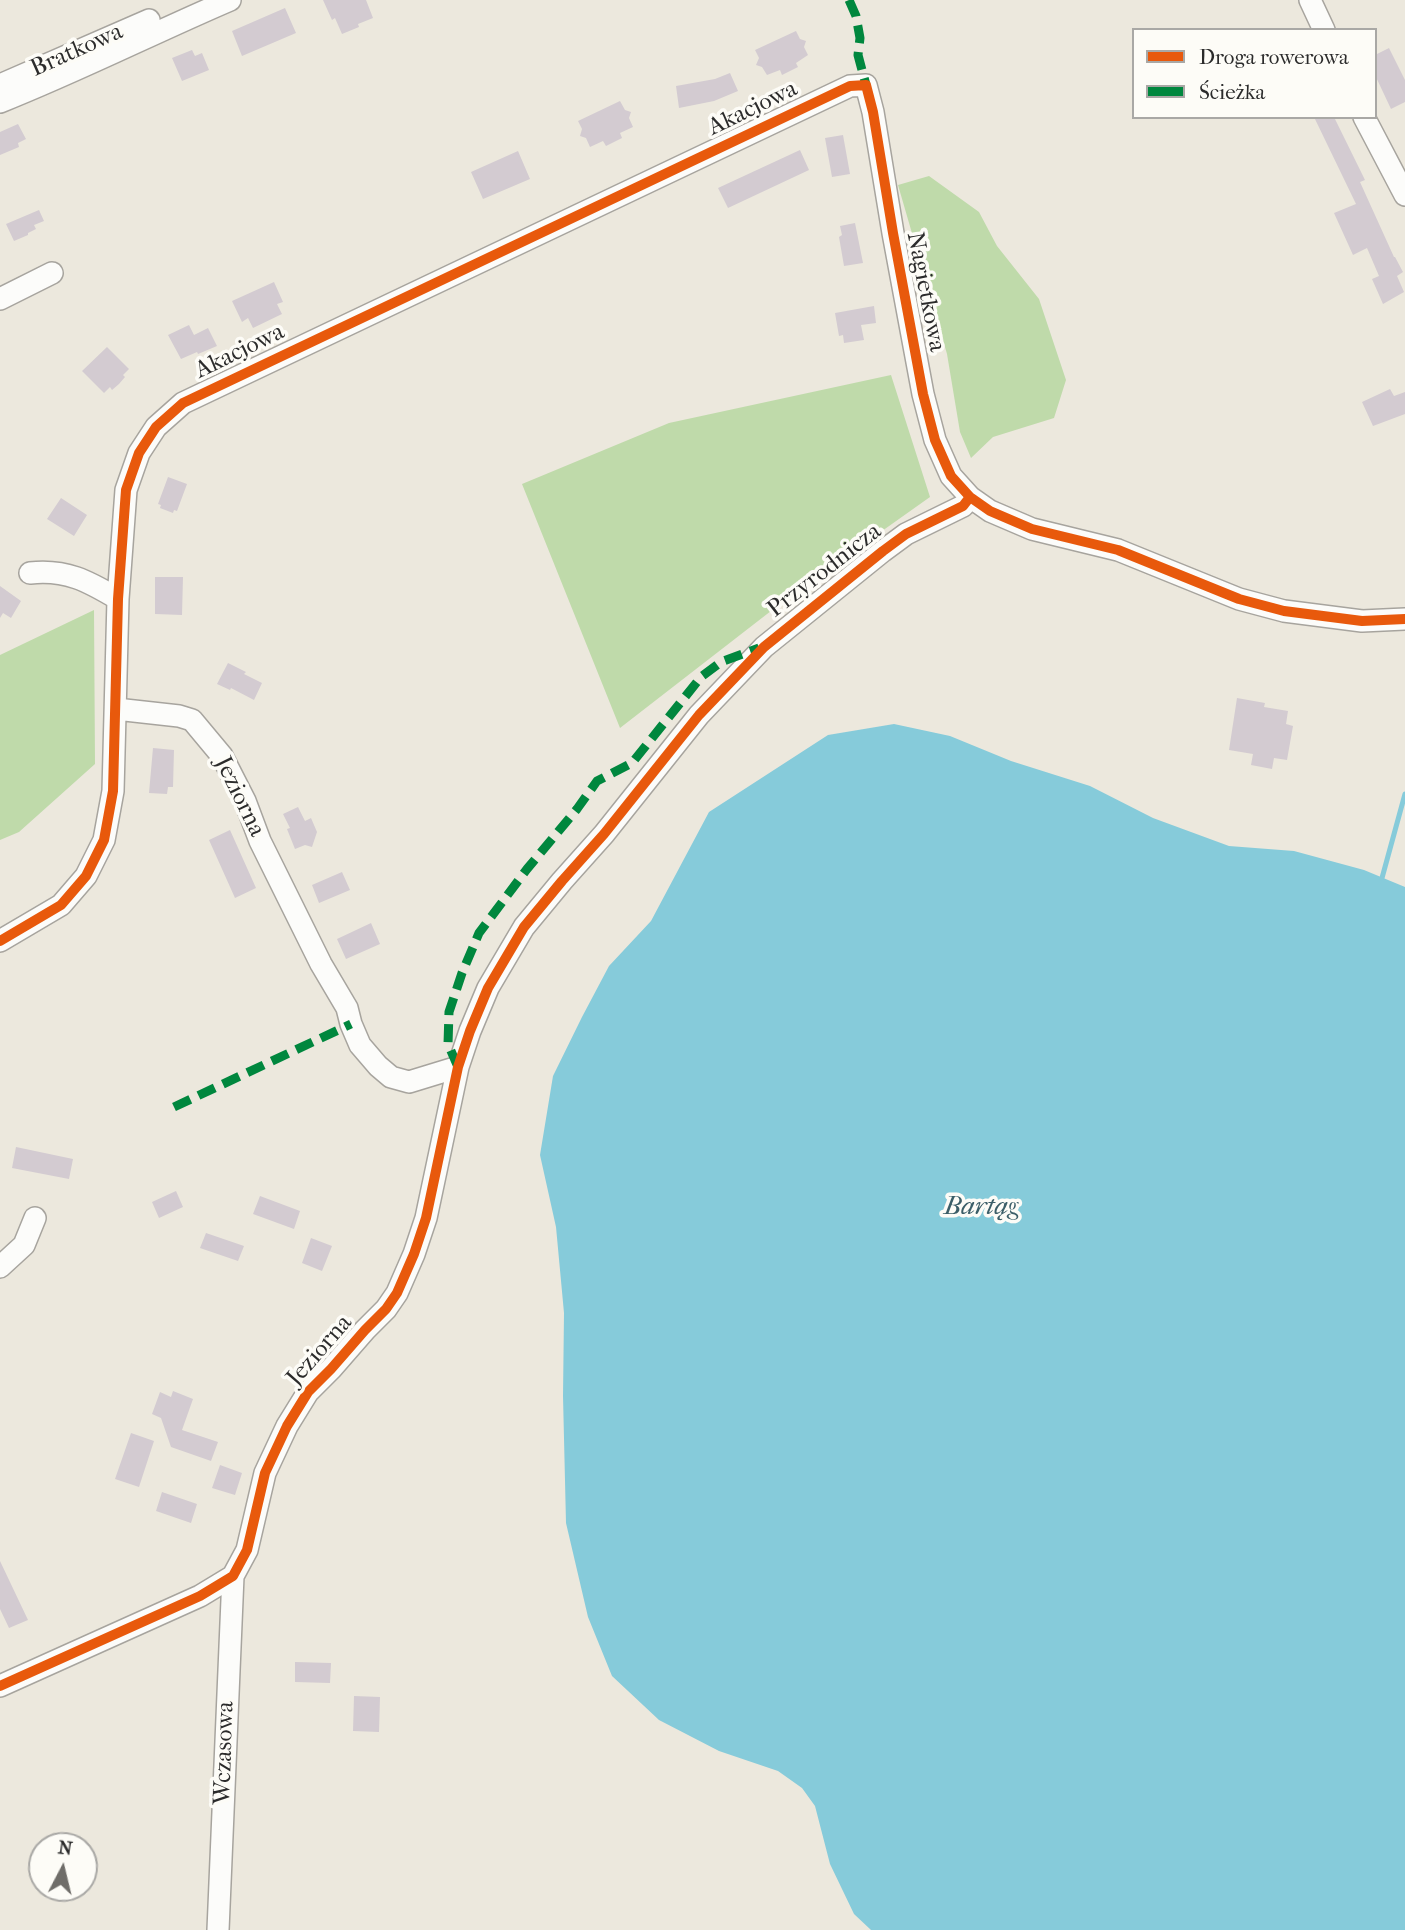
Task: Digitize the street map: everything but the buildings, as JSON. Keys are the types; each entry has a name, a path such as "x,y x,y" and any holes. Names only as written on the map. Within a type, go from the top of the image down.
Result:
{"street":[{"name":"Bratkowa","path":"0,85 193,0"},
{"path":"0,102 60,78 230,0"},
{"path":"1310,0 1323,28"},
{"name":"Nagietkowa","path":"866,85 873,111 923,394 935,440 951,476 970,497"},
{"name":"Akacjowa","path":"0,941 61,905 86,876 104,840 113,792 118,599 126,490 139,453 156,427 183,403 850,86 866,85"},
{"path":"1365,119 1405,195"},
{"path":"0,299 52,273"},
{"path":"970,497 990,511 1032,528 1118,550 1239,599 1284,611 1362,621 1405,619"},
{"name":"Przyrodnicza","path":"458,1067 488,988 524,927 604,834 699,715 764,647 821,600 906,534 963,506 970,497"},
{"path":"30,573 64,573 88,582 118,599"},
{"name":"Jeziorna","path":"116,709 192,720 222,756 245,801 260,841 321,964 347,1008 360,1045 378,1066 391,1077 409,1082 458,1067 426,1218 397,1293 308,1392 287,1426 265,1473 247,1550 233,1576"},
{"path":"0,1267 24,1245 35,1218"},
{"path":"0,1686 200,1596 233,1576"},
{"name":"Wczasowa","path":"218,1930 233,1576"}],"green space":[{"path":"929,176 979,212 997,246 1039,299 1066,380 1054,418 993,437 971,458 960,432 947,354 898,185"},
{"path":"891,375 930,497 789,597 620,728 522,484 669,423"},
{"path":"94,610 95,764 19,832 0,840 0,655"}],"water":[{"name":"Bartąg","path":"894,724 950,736 1011,761 1090,786 1153,818 1229,846 1294,851 1364,870 1405,887 1405,1930 871,1930 854,1914 830,1864 815,1806 802,1788 778,1771 719,1751 659,1720 612,1676 588,1617 566,1523 564,1313 556,1227 540,1155 553,1076 609,966 651,921 709,812 828,735"}],"waterway":[{"path":"1382,878 1405,794"}],"marked path":[{"path":"849,0 856,16 860,38 858,55 866,85"},
{"path":"458,1067 448,1044 449,1012 479,933 597,781 632,763 701,677 721,662 759,648"},
{"path":"174,1107 351,1024"}],"cycle path":[{"path":"0,941 61,905 86,876 104,840 113,791 118,599 126,490 139,453 156,427 183,403 850,86 866,85 873,112 923,394 935,440 951,476 970,497"},
{"path":"0,1686 200,1596 233,1576 247,1550 265,1473 287,1426 308,1392 386,1309 397,1293 426,1218 458,1067 470,1031 488,988 524,927 604,834 699,715 764,647 883,551 906,534 963,506 970,497 990,511 1032,529 1118,550 1239,599 1284,611 1362,621 1405,619"}]}
